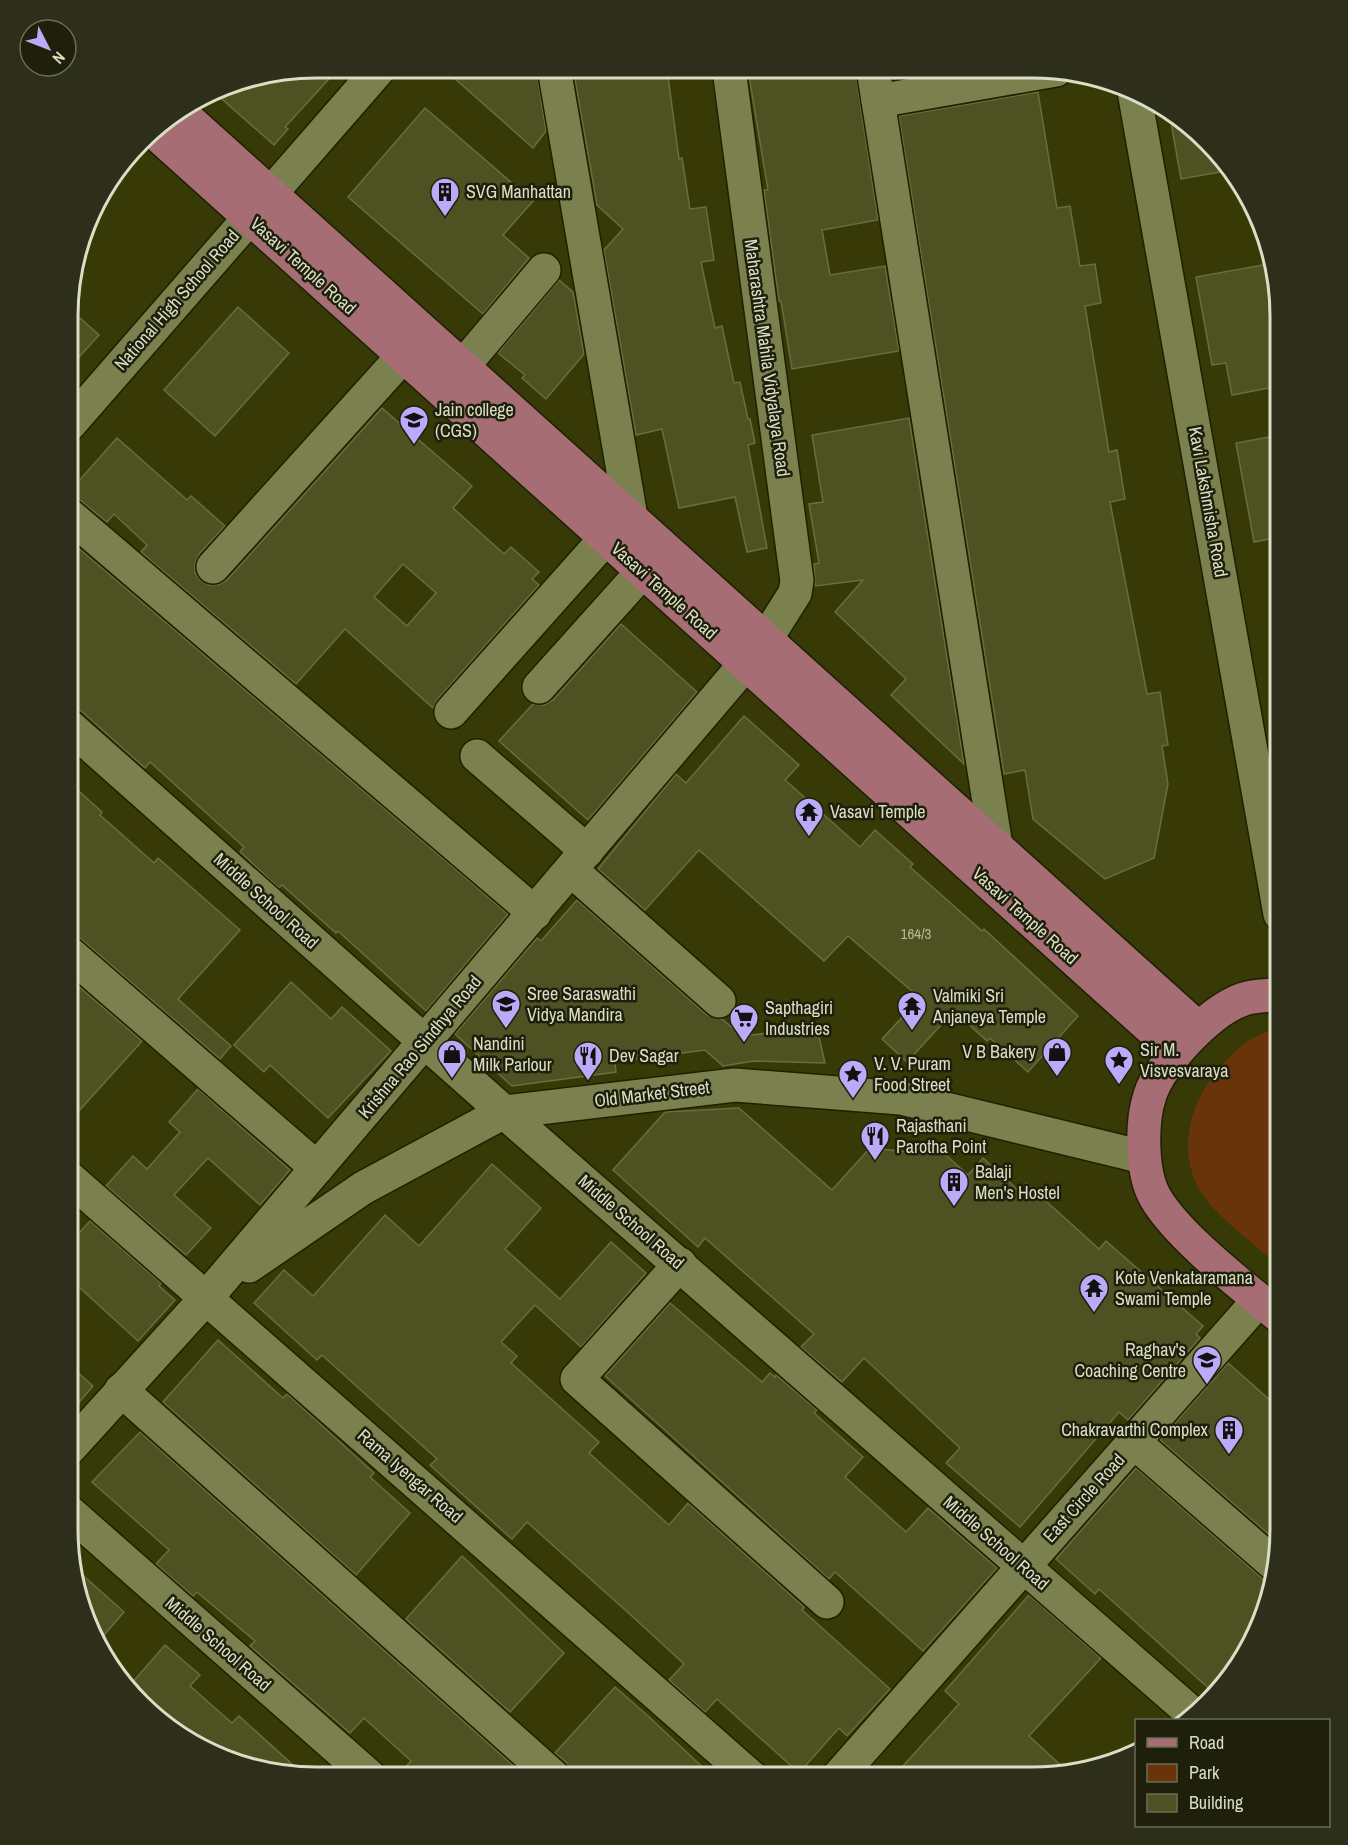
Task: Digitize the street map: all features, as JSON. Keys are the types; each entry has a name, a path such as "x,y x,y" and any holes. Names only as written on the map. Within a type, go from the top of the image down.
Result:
{"main road":[{"name":"Vasavi Temple Road","path":"186,117 1198,1028"},
{"name":"Vasavi Temple Road","path":"159,137 1176,1052"},
{"path":"469,415 489,389"},
{"path":"1270,995 1244,999 1198,1028 1176,1052 1150,1094 1143,1157 1154,1196 1174,1223 1270,1309"}],"street":[{"name":"National High School Road","path":"78,415 371,78"},
{"path":"556,78 631,517"},
{"name":"Maharashtra Mahila Vidyalaya Road","path":"730,78 797,581 795,593 766,639"},
{"path":"874,78 996,846 974,870"},
{"path":"878,101 1010,78"},
{"name":"Kavi Lakshmisha Road","path":"1136,103 1270,858"},
{"path":"463,366 544,270"},
{"path":"213,567 403,356"},
{"path":"78,523 535,913"},
{"path":"451,712 606,538"},
{"path":"539,687 643,572"},
{"name":"Krishna Rao Sindhya Road","path":"78,1439 207,1297 766,639"},
{"name":"Middle School Road","path":"78,734 504,1112 1187,1709"},
{"path":"477,756 719,1001"},
{"path":"78,961 316,1168"},
{"name":"Old Market Street","path":"207,1297 363,1188 504,1112 735,1085 901,1098 1143,1157"},
{"name":"Rama Iyengar Road","path":"78,1186 740,1767"},
{"path":"680,1264 578,1379 828,1602"},
{"name":"East Circle Road","path":"847,1767 1134,1442 1270,1309"},
{"path":"121,1390 542,1767"},
{"path":"1134,1442 1268,1559"},
{"name":"Middle School Road","path":"78,1520 359,1767"}],"green space":[{"path":"1270,1031 1270,1258 1211,1206 1196,1183 1190,1166 1188,1150 1192,1117 1207,1085 1237,1050 1261,1034"}],"building":[{"path":"330,78 285,127 288,129 274,145 221,98 255,86 285,80"},
{"path":"454,78 538,78 546,131 533,148"},
{"path":"575,78 668,78 679,159 682,158 690,209 706,207 714,260 701,262 715,328 722,326 734,383 740,382 748,419 750,419 755,443 748,445 767,548 747,552 735,497 679,508 662,429 636,435 604,250 623,229 597,205"},
{"path":"749,78 856,78 878,220 822,230 830,275 885,266 899,351 792,369 781,301 779,301 764,190 768,190"},
{"path":"1038,92 1057,208 1070,206 1080,266 1095,264 1101,303 1085,306 1109,452 1117,450 1125,499 1110,502 1147,694 1160,692 1168,745 1162,746 1168,784 1154,858 1105,879 1033,819 1025,770 1004,774 899,116"},
{"name":"SVG Manhattan","path":"425,108 533,201 503,235 529,258 483,314 348,197"},
{"path":"1171,123 1189,137 1222,172 1181,179"},
{"path":"1264,265 1270,316 1270,388 1232,395 1226,363 1212,365 1196,277"},
{"path":"559,280 573,292 584,354 546,399 522,378 525,375 498,353"},
{"path":"238,307 289,353 215,436 164,390"},
{"path":"78,316 99,335 78,358"},
{"path":"382,408 472,486 453,508 504,554 511,547 539,572 532,579 539,585 437,700 433,708 345,629 296,684 141,552 147,545 114,514 107,522 78,500 78,482 117,438 187,500 191,496 225,526 199,554 195,564 195,573 200,580 209,585 218,585 227,580","holes":["403,564 436,593 407,626 374,597"]},
{"path":"909,418 964,764 891,695 906,679 835,612 863,580 815,586 814,564 819,563 809,504 823,502 812,435"},
{"path":"1270,437 1270,539 1254,542 1236,443"},
{"path":"78,548 508,914 426,1011 338,931 336,933 282,885 279,888 240,852 244,847 150,762 145,768 78,708"},
{"path":"621,624 697,692 588,820 499,741 533,704 544,705 553,700"},
{"path":"744,716 799,765 785,780 860,847 875,830 913,864 910,867 982,931 984,929 1078,1016 1028,1072 990,1038 987,1041 954,1011 907,1062 882,1039 920,998 848,936 824,961 699,850 645,910 598,869 676,774 686,783"},
{"path":"78,790 102,812 100,815 154,863 158,858 240,930 178,999 231,1046 220,1059 78,938"},
{"path":"577,900 707,1015 722,1019 742,1036 779,1032 819,1037 825,1063 754,1061 723,1066 705,1050 615,1062 616,1072 512,1086 455,1034 537,938 541,941"},
{"path":"291,982 331,1019 342,1007 391,1051 328,1118 270,1065 264,1072 234,1045"},
{"path":"78,986 142,1041 78,1112"},
{"path":"198,1089 290,1170 260,1205 208,1158 174,1195 211,1228 186,1255 106,1186 133,1156 147,1169 180,1132 169,1122"},
{"path":"739,1108 832,1190 870,1148 931,1154 937,1147 968,1175 983,1158 1019,1191 1026,1183 1099,1249 1106,1241 1203,1326 1196,1334 1200,1338 1128,1420 1119,1412 1020,1527 946,1463 960,1448 864,1358 842,1382 801,1347 814,1334 705,1238 698,1247 613,1170 665,1112"},
{"path":"492,1164 541,1208 505,1249 560,1299 611,1242 646,1273 581,1347 535,1305 501,1342 517,1356 511,1363 599,1442 589,1453 669,1525 688,1503 804,1607 802,1610 890,1689 847,1736 839,1728 804,1767 792,1767 717,1699 705,1712 669,1680 684,1664 633,1617 527,1522 512,1539 430,1465 437,1459 322,1355 317,1360 254,1303 284,1270 313,1296 385,1215 419,1246"},
{"path":"90,1221 161,1283 159,1286 175,1300 138,1341 78,1286 78,1234"},
{"path":"670,1303 762,1382 770,1373 775,1377 776,1375 817,1410 814,1413 863,1457 845,1477 906,1532 928,1508 997,1568 923,1651 835,1572 829,1579 605,1376"},
{"path":"218,1340 283,1398 287,1394 296,1402 374,1473 370,1477 410,1513 356,1575 163,1402"},
{"path":"1228,1363 1270,1400 1270,1535 1160,1440"},
{"path":"78,1373 93,1386 78,1403"},
{"path":"140,1432 515,1767 405,1767 411,1761 364,1718 350,1733 250,1646 255,1641 197,1592 193,1596 156,1564 169,1550 92,1482"},
{"path":"1136,1468 1264,1579 1252,1620 1238,1648 1209,1688 1099,1589 1095,1594 1056,1559"},
{"path":"462,1556 564,1653 510,1712 406,1619"},
{"path":"83,1575 124,1612 104,1635 96,1620"},
{"path":"1029,1595 1101,1658 1029,1736 1061,1765 902,1767 959,1704 945,1691"},
{"path":"165,1645 200,1675 190,1686 232,1723 239,1716 294,1766 255,1759 225,1749 197,1735 159,1708 133,1681"},
{"path":"615,1687 702,1767 568,1767 566,1762 555,1753"}],"place":[{"name":"SVG Manhattan","path":"445,218"},
{"name":"Jain college (CGS)","path":"414,446"},
{"name":"Vasavi Temple","path":"809,838"},
{"name":"Sree Saraswathi Vidya Mandira","path":"506,1030"},
{"name":"Valmiki Sri Anjaneya Temple","path":"912,1032"},
{"name":"Sapthagiri Industries","path":"744,1044"},
{"name":"V B Bakery","path":"1057,1078"},
{"name":"Nandini Milk Parlour","path":"452,1080"},
{"name":"Dev Sagar","path":"588,1082"},
{"name":"Sir M. Visvesvaraya","path":"1119,1086"},
{"name":"V. V. Puram Food Street","path":"853,1100"},
{"name":"Rajasthani Parotha Point","path":"875,1162"},
{"name":"Balaji Men's Hostel","path":"954,1208"},
{"name":"Kote Venkataramana Swami Temple","path":"1094,1314"},
{"name":"Raghav's Coaching Centre","path":"1207,1386"},
{"name":"Chakravarthi Complex","path":"1229,1456"}]}
